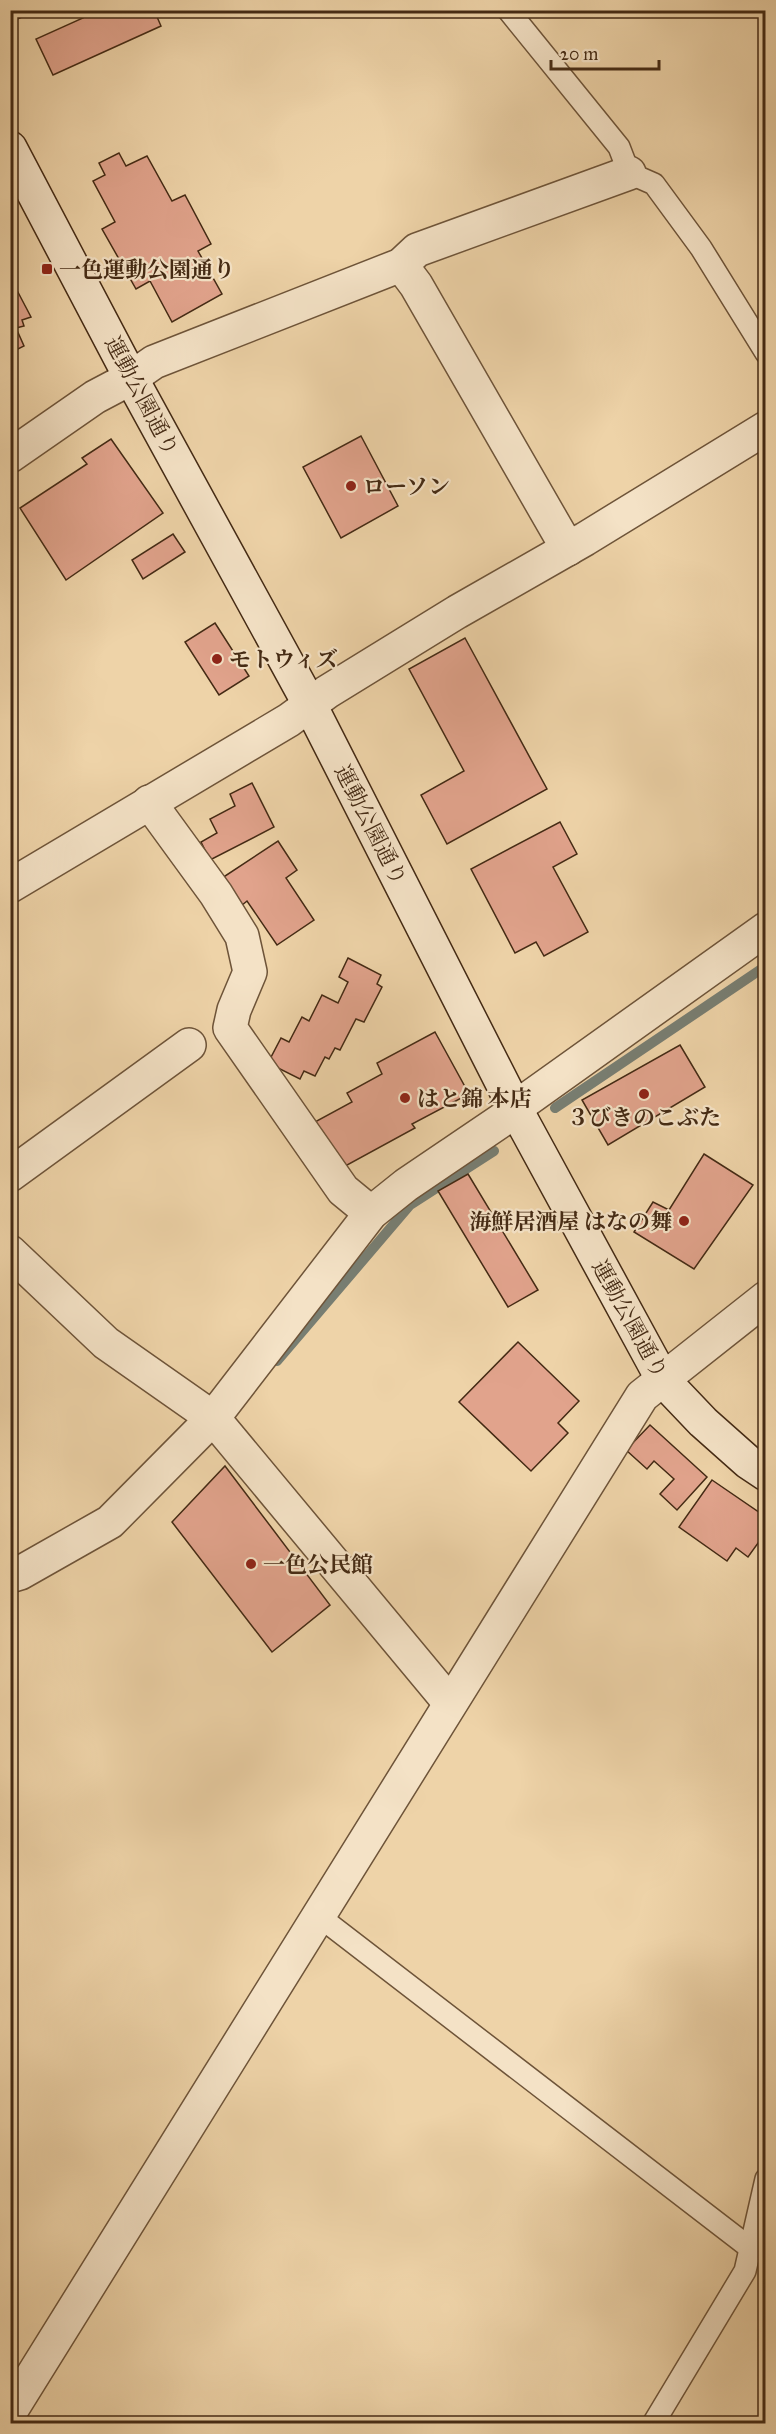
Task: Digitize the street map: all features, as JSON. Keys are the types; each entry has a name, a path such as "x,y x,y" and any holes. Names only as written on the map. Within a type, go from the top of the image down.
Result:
{"street":[{"name":"運動公園通り","path":"10,148 131,378 310,705 515,1108 663,1380 703,1422 765,1474"},
{"path":"10,456 95,397 131,378 153,362 401,266 417,250 629,174"},
{"path":"401,266 416,285 568,549"},
{"path":"10,886 310,705 327,692 457,612 568,549 765,428"},
{"path":"149,801 216,894 242,936 250,972 234,1010 230,1028 343,1191 371,1213"},
{"path":"10,1576 20,1573 110,1522 213,1418 371,1213 406,1185 502,1120 515,1108 765,928"},
{"path":"10,1176 189,1045"},
{"path":"10,1252 106,1343 213,1418 450,1703"},
{"path":"10,2412 642,1396 765,1298"}],"lane":[{"path":"508,10 619,147 629,174 654,184 701,248 765,353"},
{"path":"320,1917 750,2248"},
{"path":"653,2424 745,2271 765,2179"}],"building":[{"path":"10,10 34,10 34,12 10,22"},
{"path":"79,10 154,10 161,26 53,75 36,39 83,18"},
{"path":"119,153 126,166 147,156 172,201 185,195 211,244 198,251 222,294 172,322 150,281 136,289 102,229 115,222 93,181 105,175 99,163"},
{"path":"10,277 31,317 22,320 24,326 16,328 24,346 10,353"},
{"name":"ローソン","path":"361,436 398,506 341,538 303,467"},
{"path":"111,439 163,513 66,580 20,508 87,464 82,458"},
{"path":"173,534 185,552 143,579 132,560"},
{"name":"モトウィズ","path":"215,623 249,676 219,695 185,642"},
{"path":"465,638 547,789 447,844 421,795 464,771 409,669"},
{"path":"252,783 274,827 210,860 201,842 217,833 210,819 235,806 230,794"},
{"path":"560,822 577,854 553,867 588,932 544,956 536,942 515,953 471,869"},
{"path":"278,841 297,870 286,878 314,920 277,945 247,901 241,906 222,878"},
{"path":"348,958 381,975 377,984 382,987 364,1022 356,1019 340,1050 335,1048 329,1059 325,1057 315,1076 304,1071 300,1079 268,1063 281,1038 289,1042 302,1017 309,1021 322,995 338,1003 348,982 339,977"},
{"name":"はと錦 本店","path":"435,1032 469,1094 412,1124 415,1128 338,1170 313,1123 352,1102 347,1093 382,1074 377,1063"},
{"name":"３びきのこぶた","path":"680,1045 705,1087 608,1145 582,1100"},
{"name":"海鮮居酒屋 はなの舞","path":"704,1154 753,1185 694,1269 634,1232 653,1202 669,1210"},
{"path":"468,1174 538,1290 508,1307 438,1191"},
{"path":"518,1342 579,1401 558,1423 568,1433 531,1471 459,1402"},
{"path":"650,1425 707,1477 677,1510 660,1494 674,1479 654,1461 647,1469 626,1450"},
{"name":"一色公民館","path":"225,1466 330,1605 272,1652 172,1522"},
{"path":"712,1480 766,1517 766,1532 748,1557 736,1548 727,1561 679,1527"}],"waterway":[{"path":"555,1108 766,966"},
{"path":"277,1361 410,1205 494,1151"}],"place":[{"name":"一色運動公園通り","path":"47,269"},
{"name":"ローソン","path":"351,486"},
{"name":"モトウィズ","path":"217,659"},
{"name":"３びきのこぶた","path":"644,1094"},
{"name":"はと錦 本店","path":"405,1098"},
{"name":"海鮮居酒屋 はなの舞","path":"684,1221"},
{"name":"一色公民館","path":"251,1564"}]}
